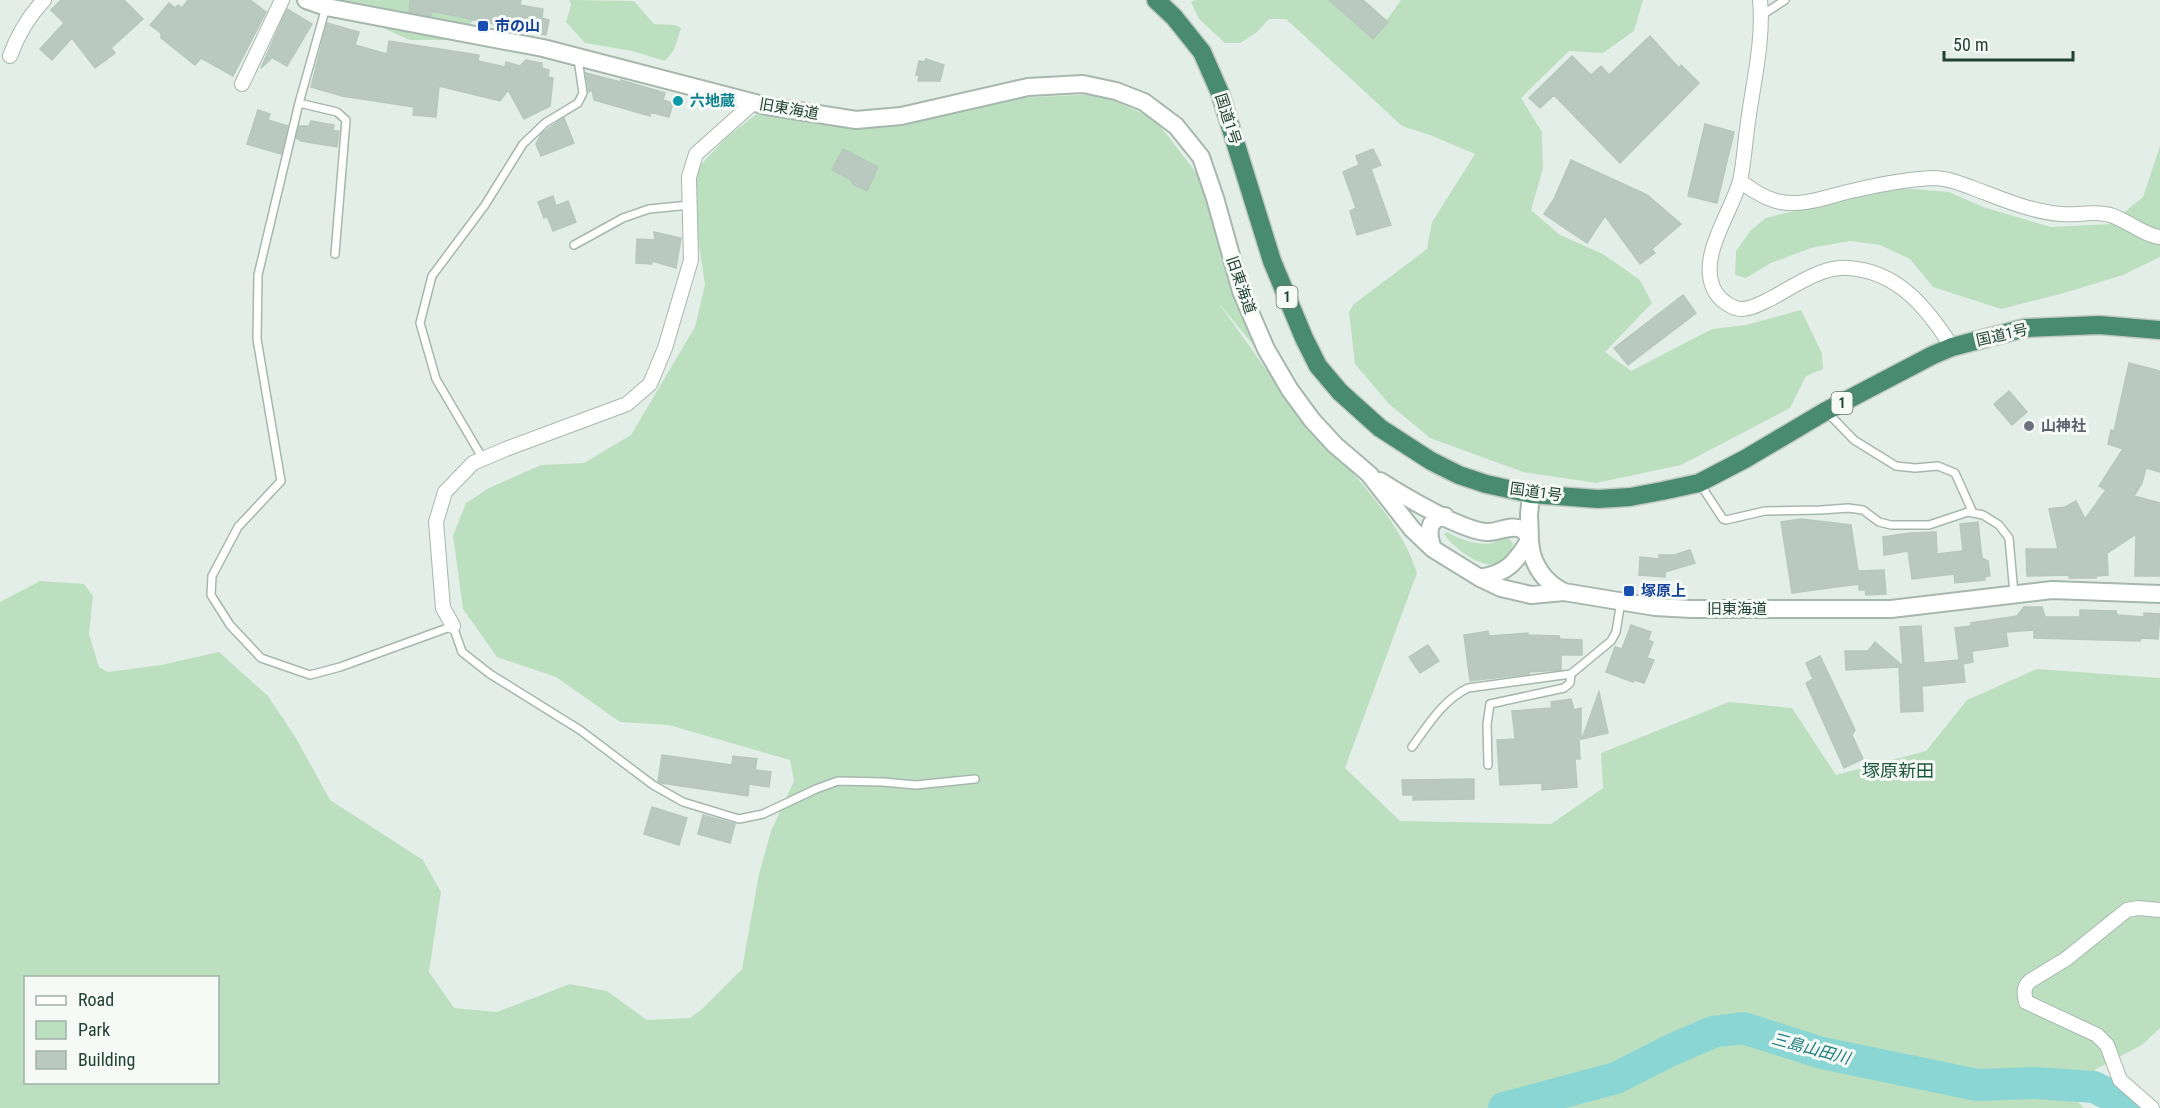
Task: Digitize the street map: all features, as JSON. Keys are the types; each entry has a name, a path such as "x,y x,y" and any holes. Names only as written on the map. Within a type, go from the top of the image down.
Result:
{"highway":[{"name":"国道1号","path":"1156,0 1174,17 1202,52 1220,93 1272,261 1318,366 1340,393 1380,428 1459,475 1486,484 1531,494 1598,499 1630,497 1699,483 1745,459 1826,411 1952,347 2037,327 2099,325 2160,330"}],"street":[{"path":"10,56 18,33 44,0"},
{"path":"242,84 282,0"},
{"name":"旧東海道","path":"306,0 326,7 543,48 753,103 856,120 901,116 1029,87 1083,84 1116,91 1144,102 1176,126 1201,157 1215,198 1240,291 1266,349 1290,390 1312,420 1335,445 1369,474 1412,529 1433,549 1501,588 1531,595 1563,592 1655,607 1691,609 1891,609 2052,590 2160,594"},
{"path":"1760,0 1762,15 1740,181 1717,238 1710,266 1710,281 1717,295 1730,306 1742,309 1757,305 1829,270 1848,268 1879,275 1904,287 1934,318 1952,347"},
{"path":"453,626 443,608 436,522 445,492 473,463 627,404 650,384 665,348 691,260 689,177 696,154 753,103"},
{"path":"1740,181 1776,201 1795,203 1810,202 1902,181 1946,179 2041,211 2063,214 2103,213 2160,237"},
{"path":"1369,474 1398,493 1445,516 1487,532 1521,528 1530,539"},
{"path":"1531,494 1529,515 1532,555 1543,576 1552,586 1563,592"},
{"path":"1515,527 1529,515"},
{"path":"1433,549 1429,538 1430,525 1434,520 1445,516"},
{"path":"1480,578 1499,574 1508,568 1530,539"},
{"path":"2152,1108 2120,1080 2106,1045 2097,1035 2026,1002 2024,994 2026,984 2066,959 2127,910 2138,908 2160,910"}],"lane":[{"path":"1762,15 1785,0"},
{"path":"326,7 299,103 258,275 257,339 281,481 238,527 212,576 211,595 230,626 261,658 310,675 340,667 453,626 462,652 490,674 580,730 653,785 683,802 739,819 763,814 838,781 916,785 975,779"},
{"path":"483,459 436,379 420,323 432,276 485,206 523,144 545,123 578,103 583,93 578,57"},
{"path":"299,103 337,111 346,120 335,254"},
{"path":"574,245 623,218 650,209 690,205"},
{"path":"1826,411 1854,440 1896,465 1914,468 1938,466 1955,473 1973,513"},
{"path":"1699,483 1723,519 1726,520 1765,511 1856,508 1885,524 1929,525 1960,514 1973,513 1991,519 2009,538 2014,594"},
{"path":"1412,747 1445,704 1456,694 1468,688 1571,674 1611,641 1616,632 1621,601"},
{"path":"1488,765 1487,724 1490,704 1564,688 1570,683 1571,674"}],"green space":[{"path":"319,0 483,0 485,6 457,40 410,40"},
{"path":"569,0 634,1 654,24 675,25 681,28 674,50 665,61 632,51 585,43 566,22 571,5"},
{"path":"1195,0 1330,0 1373,39 1401,0 1643,0 1634,31 1603,53 1569,51 1521,98 1542,132 1543,169 1531,210 1560,235 1603,254 1640,280 1652,303 1605,352 1631,371 1712,329 1746,325 1801,310 1822,353 1823,369 1806,376 1790,408 1681,465 1596,483 1523,472 1430,438 1389,404 1355,364 1349,312 1354,304 1427,249 1432,222 1475,154 1402,126 1286,19 1269,19 1256,33 1240,43 1225,43 1199,19 1191,2"},
{"path":"1099,94 1155,119 1207,187 1268,363 1218,302 1296,409 1381,507 1407,549 1417,573 1345,768 1400,821 1551,824 1603,788 1601,753 1729,702 1792,708 1836,775 1926,751 1967,700 2037,669 2160,678 2160,1028 2142,1045 2096,1069 2078,1102 2084,1108 0,1108 0,602 40,581 84,584 93,596 89,634 99,667 108,672 161,665 219,652 268,696 296,738 330,800 423,860 441,892 429,972 454,1008 497,1012 570,984 607,991 647,1020 690,1018 742,969 759,874 771,831 794,781 790,760 669,725 620,722 556,677 497,657 463,609 453,536 466,503 489,488 541,465 584,463 631,435 695,327 705,285 689,177 727,137 767,106 881,118 972,100"},
{"path":"2160,146 2160,257 2123,275 2064,293 2001,309 1933,287 1910,259 1880,245 1850,241 1811,248 1771,263 1746,278 1735,275 1736,251 1751,230 1766,218 1890,187 1949,192 1983,207 2051,227 2110,224 2143,197"},
{"path":"1447,532 1475,543 1487,544 1507,537 1513,543 1508,556 1501,563 1492,565 1470,557 1460,550 1444,534"}],"building":[{"path":"61,0 124,0 143,19 111,48 115,53 95,68 72,38 52,60 40,49 64,23 51,10"},
{"path":"188,0 250,0 266,12 233,76 201,58 195,65 161,38 161,33 150,25 169,3 175,8 178,5 182,8"},
{"path":"410,0 521,0 520,5 543,9 542,18 549,20 546,35 432,11 431,16 409,12"},
{"path":"1329,0 1363,0 1388,22 1373,39"},
{"path":"287,9 312,24 287,66 273,58 274,56 261,68"},
{"path":"327,23 359,32 355,45 387,54 389,41 479,55 478,61 505,67 506,62 520,66 526,60 542,63 542,68 549,70 548,77 553,78 550,106 524,119 508,90 500,101 439,86 436,117 413,115 414,107 342,96 311,87"},
{"path":"1650,36 1679,68 1681,65 1699,83 1620,163 1554,95 1540,108 1529,98 1572,56 1591,75 1601,66 1609,75"},
{"path":"926,59 944,65 940,81 918,81 919,75 916,75 919,61 924,62"},
{"path":"586,73 621,82 621,80 665,93 663,100 673,103 669,117 650,112 650,116 594,100 592,90 589,92"},
{"path":"258,110 270,114 268,120 288,126 281,154 247,144"},
{"path":"564,118 574,143 541,156 536,144 541,134"},
{"path":"311,121 334,125 333,131 339,131 337,147 301,141 296,138 299,126 309,126"},
{"path":"1705,124 1734,132 1717,203 1688,196"},
{"path":"843,149 878,167 867,191 832,170"},
{"path":"1373,149 1381,165 1371,169 1391,225 1357,235 1350,211 1356,208 1343,172 1359,165 1356,156"},
{"path":"1571,160 1647,195 1681,224 1652,249 1655,253 1640,264 1605,216 1587,243 1544,214 1554,199"},
{"path":"553,196 556,206 568,201 576,222 553,231 547,216 544,218 538,202"},
{"path":"654,232 681,238 676,268 652,261 652,264 636,263 637,239 655,240"},
{"path":"1683,295 1696,313 1628,365 1614,348"},
{"path":"2129,363 2160,371 2160,472 2146,468 2142,483 2134,496 2160,503 2160,576 2135,576 2136,534 2107,553 2108,575 2096,576 2096,578 2069,578 2069,575 2027,576 2026,549 2058,549 2049,509 2065,507 2076,501 2085,519 2106,490 2099,486 2123,449 2108,444 2111,430 2114,431"},
{"path":"2009,391 2027,412 2012,425 1994,404"},
{"path":"1801,519 1851,525 1858,571 1884,570 1886,594 1866,595 1865,590 1859,590 1859,584 1792,593 1781,522"},
{"path":"1978,522 1982,558 1988,561 1990,576 1985,577 1985,580 1955,583 1954,574 1912,579 1908,551 1884,555 1883,537 1910,533 1936,532 1937,554 1963,551 1960,524"},
{"path":"1690,550 1695,563 1665,572 1665,577 1639,575 1640,557 1659,559 1659,555 1674,555"},
{"path":"2024,607 2042,607 2045,617 2080,617 2080,610 2116,611 2117,615 2144,617 2144,613 2160,614 2158,639 2141,638 2140,641 2034,638 2034,630 2006,632 2008,646 1973,651 1973,662 1963,664 1965,682 1922,686 1923,711 1901,712 1899,667 1846,670 1845,651 1868,651 1875,642 1903,666 1900,627 1921,626 1924,663 1959,660 1955,628 1971,626 1971,623 2017,616"},
{"path":"1631,625 1651,632 1648,640 1653,642 1647,658 1654,660 1644,683 1634,680 1633,682 1606,672 1615,647 1622,649"},
{"path":"1488,631 1489,636 1528,633 1528,635 1559,636 1560,639 1582,640 1582,655 1561,655 1561,670 1529,672 1529,674 1470,681 1464,635"},
{"path":"1428,645 1439,661 1420,673 1409,657"},
{"path":"1820,656 1855,730 1852,735 1863,759 1844,768 1806,683 1813,679 1806,663"},
{"path":"1599,692 1608,733 1582,739"},
{"path":"1571,699 1574,710 1581,708 1580,759 1575,759 1577,787 1542,790 1542,783 1500,785 1497,740 1515,739 1512,711 1552,708 1551,702"},
{"path":"662,755 732,765 733,756 757,759 755,770 771,772 769,787 749,784 748,796 661,783 658,781"},
{"path":"1474,779 1474,799 1413,800 1413,795 1403,795 1402,780"},
{"path":"652,807 687,818 679,845 644,834"},
{"path":"703,815 735,824 730,843 698,834"}],"waterway":[{"name":"三島山田川","path":"1504,1108 1616,1078 1713,1032 1743,1028 1822,1053 1977,1085 2035,1083 2094,1087 2114,1097 2125,1108"}],"place":[{"name":"市の山","path":"483,26"},
{"name":"六地蔵","path":"678,101"},
{"name":"山神社","path":"2029,426"},
{"name":"塚原上","path":"1629,591"}],"district":[{"name":"塚原新田","path":"1898,771"}]}
